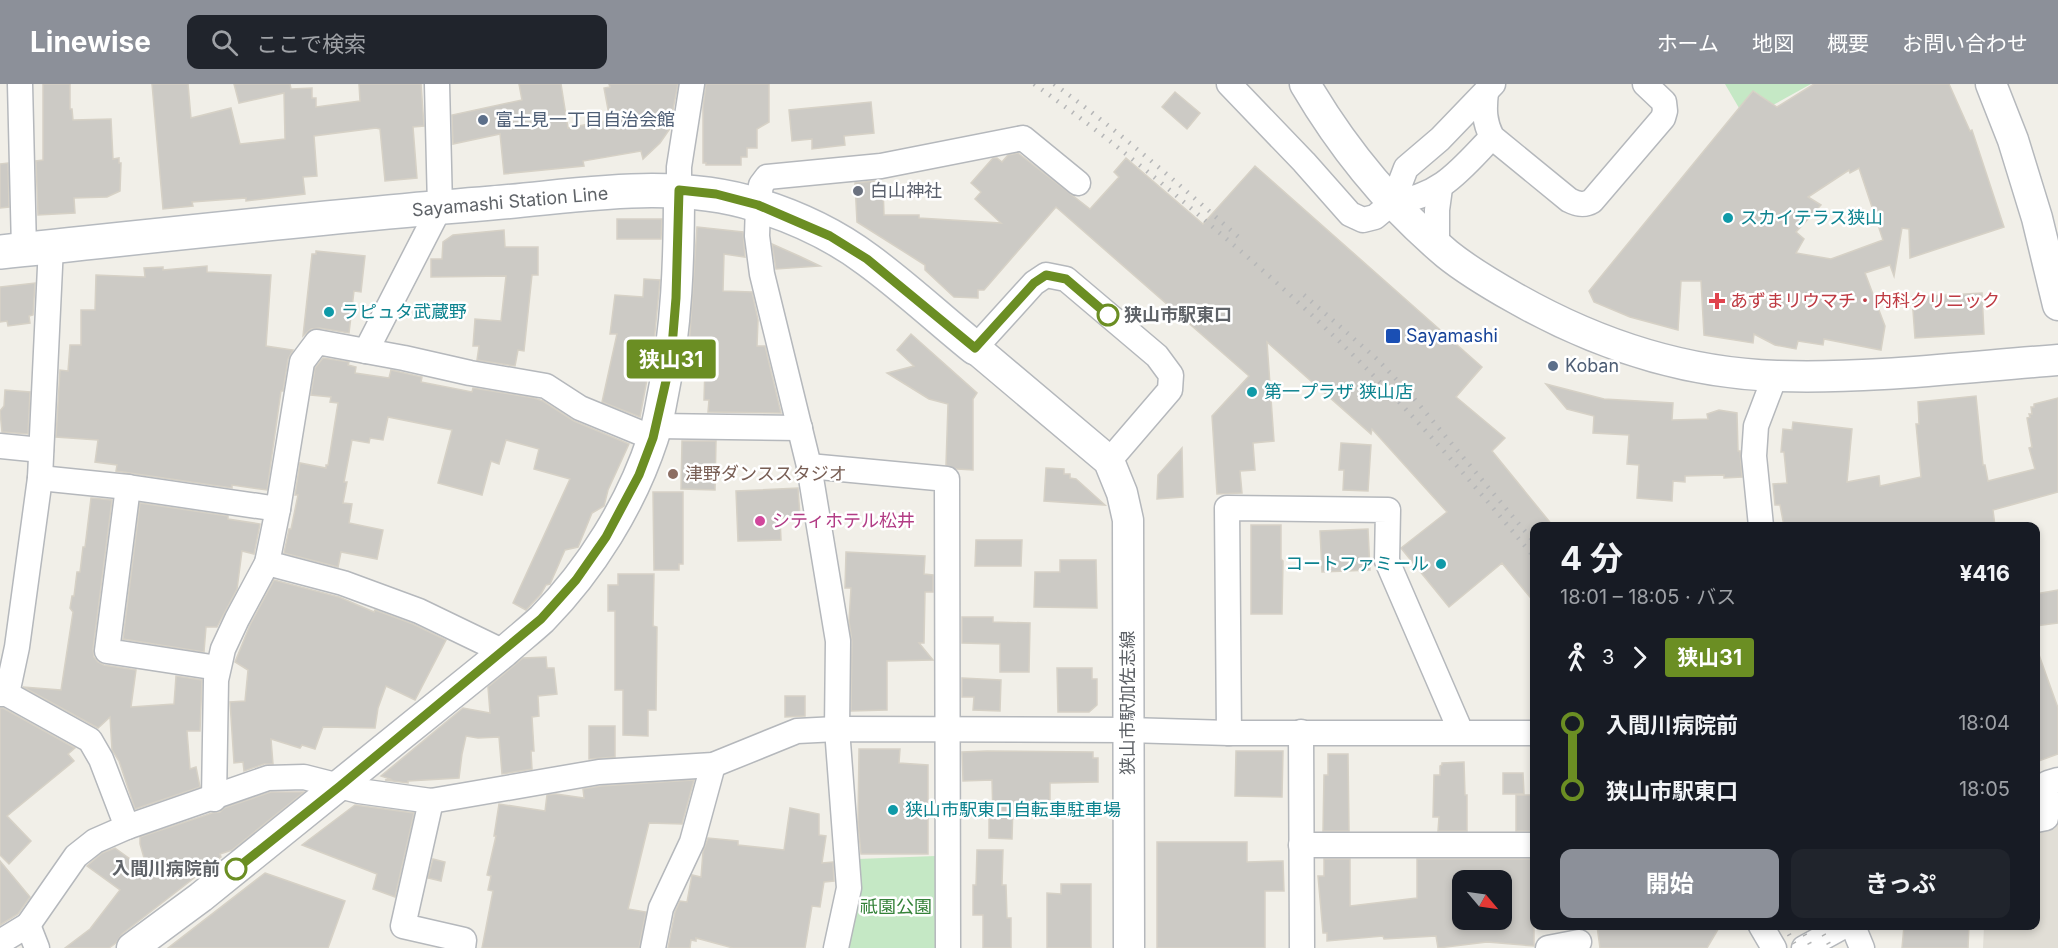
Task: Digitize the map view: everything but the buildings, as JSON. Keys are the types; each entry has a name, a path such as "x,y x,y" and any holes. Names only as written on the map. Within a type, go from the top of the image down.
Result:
{"main road":[{"name":"Sayamashi Station Line","path":"25,249 440,207 644,190 679,190 716,194 758,205 830,236 867,259 975,348"}],"street":[{"path":"20,84 25,249 41,450 40,478 8,645 4,694 90,740 102,759 127,827"},
{"path":"366,351 440,207 437,84"},
{"path":"132,948 201,897 504,652 541,619 576,580 606,537 639,475 655,432 671,359 676,298 679,167 692,84"},
{"path":"1228,84 1304,162 1350,214 1363,220 1375,217 1393,202 1406,168 1440,139 1489,88"},
{"path":"1305,84 1358,161 1393,202 1437,245 1495,287 1538,312 1598,339 1690,366 1775,376 1864,375 2058,360"},
{"path":"1489,88 1484,109 1492,137 1569,200 1578,204 1587,204 1663,118 1664,102 1645,84"},
{"path":"1991,84 2017,151 2037,218 2058,305"},
{"path":"1393,202 1412,200 1440,188 1492,137"},
{"path":"836,948 849,888 837,729 838,641 809,466 762,274 757,236 761,185 767,177 881,166 1023,138 1078,183"},
{"path":"1358,161 1383,168 1406,168"},
{"path":"1437,245 1437,210 1440,188"},
{"path":"1046,275 1066,279 1157,356 1171,375 1170,390 1109,461 975,348 1034,283 1046,275"},
{"path":"214,799 218,668 223,649 237,619 267,563 302,362 317,342 546,386 580,408 655,432 800,428"},
{"path":"1761,522 1754,456 1756,426 1775,376"},
{"path":"0,446 41,450"},
{"name":"狭山市駅加佐志線","path":"1109,461 1122,493 1128,520 1129,948"},
{"path":"809,466 947,479 948,948"},
{"path":"40,478 128,487 278,509"},
{"path":"128,487 107,651 218,668"},
{"path":"1229,733 1227,508 1388,510 1387,561 1461,732"},
{"path":"267,563 343,583 408,607 504,652"},
{"path":"0,942 28,925 76,856 95,841 127,827 214,799 268,778 304,777 387,796 431,801 599,772 713,765 797,731 837,729 1530,733"},
{"path":"1301,732 1302,948"},
{"path":"653,948 661,908 692,842 713,765"},
{"path":"2040,819 2046,818 2048,783 2058,780"},
{"path":"431,801 403,926 464,940 463,948"},
{"path":"1301,845 1530,845"},
{"path":"28,925 37,948"},
{"path":"1763,930 1774,948"},
{"path":"1804,948 1837,930"},
{"path":"1855,930 1862,948"},
{"path":"1548,948 1578,938"}],"shaded area":[{"path":"2058,787 2058,948 1983,948 1984,930 2040,930 2040,820"}],"green space":[{"path":"1725,84 1811,84 1773,105 1754,91 1739,108"},
{"name":"祇園公園","path":"935,856 935,948 846,948 858,859"}],"railway":[{"path":"1034,84 1166,187 1327,329 1431,436 1530,552"},
{"path":"1054,84 1174,180 1243,241"},
{"path":"1304,295 1377,359 1411,395 1530,537"},
{"path":"1786,930 1797,948"},
{"path":"1802,930 1812,948"},
{"path":"1821,930 1831,948"}],"bus line":[{"name":"狭山31","path":"236,869 504,652 541,619 576,580 606,537 639,475 657,426 671,359 676,298 679,190 716,194 758,205 830,236 867,259 975,348 1034,283 1046,275 1066,279 1108,315"}],"place":[{"name":"富士見一丁目自治会館","path":"483,120"},
{"name":"白山神社","path":"858,191"},
{"name":"スカイテラス狭山","path":"1728,218"},
{"name":"あずまリウマチ・内科クリニック","path":"1717,301"},
{"name":"ラピュタ武蔵野","path":"329,312"},
{"name":"狭山市駅東口","path":"1108,315"},
{"name":"Sayamashi","path":"1393,336"},
{"name":"Koban","path":"1553,366"},
{"name":"第一プラザ 狭山店","path":"1252,392"},
{"name":"津野ダンススタジオ","path":"673,474"},
{"name":"シティホテル松井","path":"760,521"},
{"name":"コートファミール","path":"1441,564"},
{"name":"狭山市駅東口自転車駐車場","path":"893,810"},
{"name":"入間川病院前","path":"236,869"}]}
